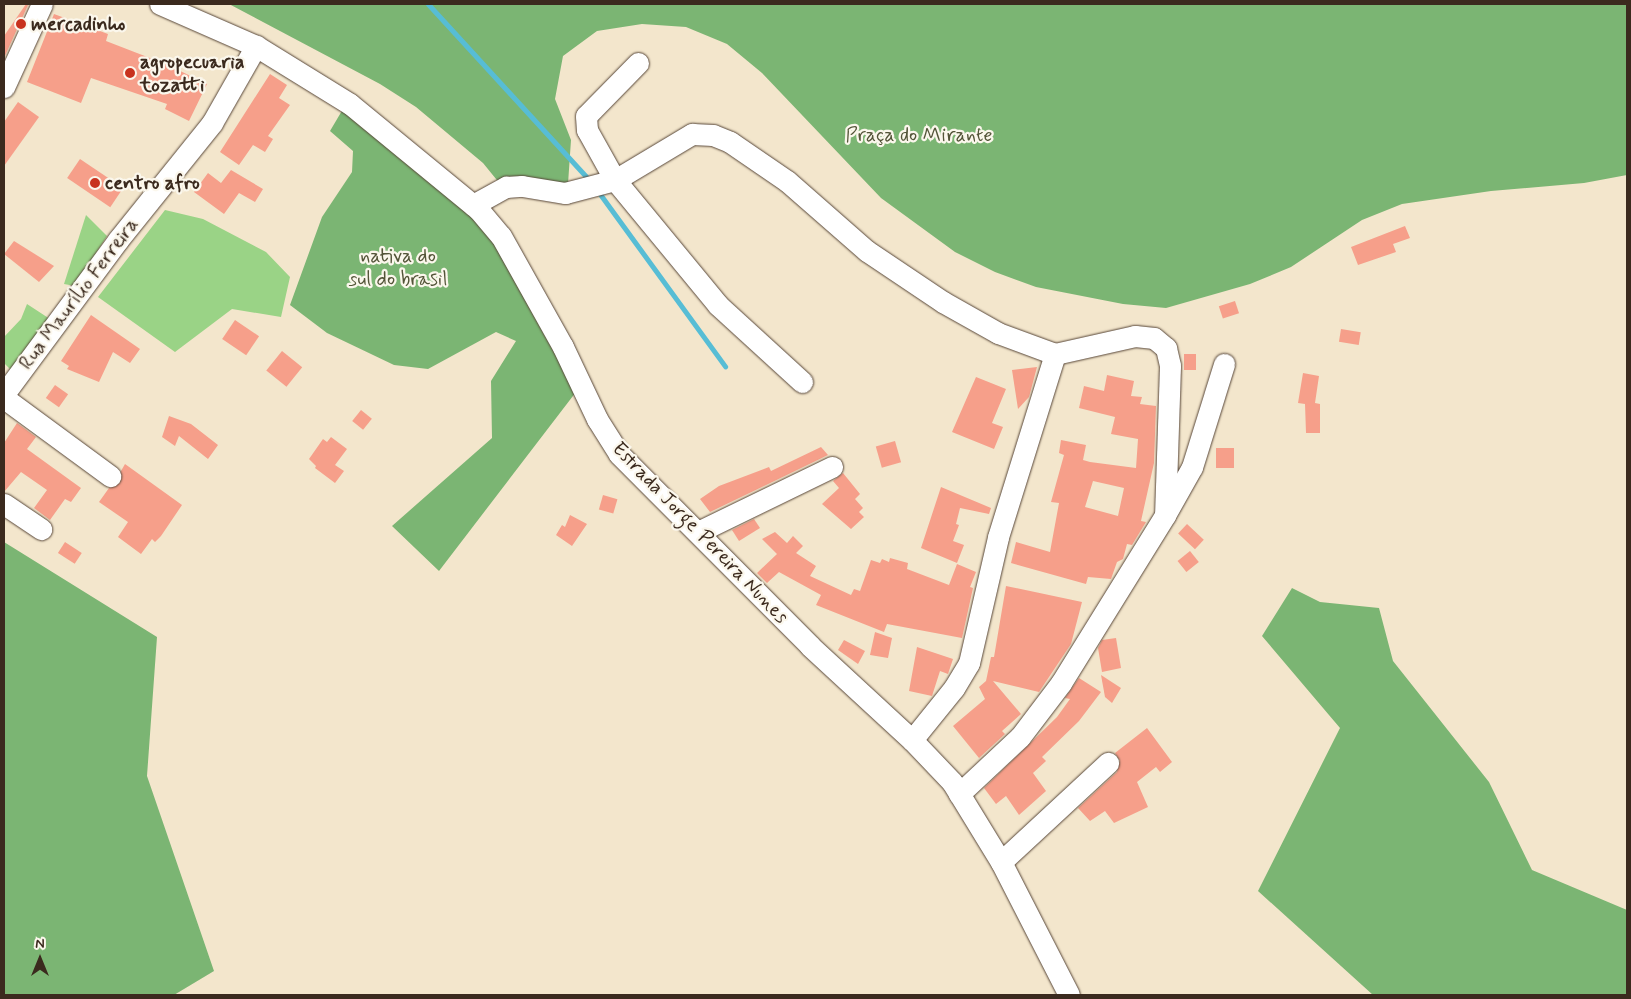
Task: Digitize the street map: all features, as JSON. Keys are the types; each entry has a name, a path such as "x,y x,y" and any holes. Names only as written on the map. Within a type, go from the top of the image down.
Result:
{"street":[{"path":"4,87 42,4"},
{"name":"Estrada Jorge Pereira Nunes","path":"160,4 256,46 350,104 473,205 501,236 563,347 597,420 619,454 810,646 912,740 959,794 1001,862 1069,995"},
{"name":"Rua Maurílio Ferreira","path":"4,396 118,240 212,123 256,46"},
{"path":"638,63 586,116 587,130 615,180 718,305 802,382"},
{"path":"473,205 506,187 522,186 566,193 615,180 692,134 713,135 730,142 787,181 867,251 943,302 998,333 1055,354 1135,336 1154,338 1166,348 1170,366 1165,515"},
{"path":"912,740 954,688 968,663 998,537 1055,354"},
{"path":"959,794 1020,737 1061,683 1165,515 1192,467 1224,364"},
{"path":"4,396 110,476"},
{"path":"698,532 832,467"},
{"path":"4,504 41,530"},
{"path":"1001,862 1108,763"}],"green space":[{"name":"Praça do Mirante","path":"229,4 1627,4 1627,175 1584,183 1491,191 1402,204 1362,220 1291,267 1250,284 1166,308 1123,304 1036,287 995,272 955,252 881,198 762,73 727,44 686,27 642,24 597,31 563,56 555,99 571,140 568,184 505,190 483,163 416,107 380,84"},
{"name":"nativa do sul do brasil","path":"343,109 484,226 576,392 439,571 392,526 492,438 491,381 516,341 496,332 428,369 394,365 327,333 290,305 322,217 352,172 353,151 330,131"},
{"path":"165,210 203,219 266,252 290,277 281,317 232,309 175,352 98,297"},
{"path":"86,215 107,236 75,286 64,284"},
{"path":"27,304 53,321 11,370 4,363 4,337 21,319"},
{"path":"4,542 157,637 147,776 214,971 174,995 4,995"},
{"path":"1292,588 1320,602 1379,608 1393,661 1489,782 1532,870 1627,910 1627,995 1373,995 1258,891 1340,728 1262,636"}],"building":[{"path":"26,4 28,5 4,58 4,36"},
{"path":"54,14 108,34 106,41 168,65 207,84 189,121 165,109 167,104 91,78 81,103 27,82"},
{"path":"270,74 287,85 279,98 290,105 268,136 273,139 265,152 253,145 239,165 220,152"},
{"path":"18,102 39,117 4,166 4,122"},
{"name":"centro afro","path":"80,159 123,188 110,207 67,178"},
{"path":"231,170 263,189 255,202 239,193 224,214 194,192 208,173 221,183"},
{"path":"1405,226 1410,238 1393,244 1396,252 1358,265 1351,247"},
{"path":"14,241 54,266 39,282 4,254"},
{"path":"1235,301 1239,313 1223,319 1219,306"},
{"path":"91,315 140,349 130,363 113,352 99,382 67,369 69,366 61,361"},
{"path":"235,320 259,336 246,355 222,339"},
{"path":"1341,329 1361,332 1359,345 1339,342"},
{"path":"282,351 302,367 286,387 266,370"},
{"path":"1184,354 1196,354 1196,370 1184,370"},
{"path":"1037,367 1029,397 1018,409 1012,370"},
{"path":"1303,373 1319,376 1315,403 1320,404 1320,433 1306,433 1305,404 1298,403"},
{"path":"1107,375 1134,381 1131,396 1142,397 1140,404 1156,406 1154,463 1141,521 1146,522 1132,545 1127,544 1123,559 1117,562 1111,579 1088,577 1086,584 1011,563 1016,542 1050,552 1059,503 1051,502 1064,455 1059,453 1061,440 1086,445 1083,460 1136,468 1138,439 1111,434 1115,417 1079,408 1084,386 1104,391","holes":["1093,481 1124,488 1118,516 1085,507"]},
{"path":"976,377 1006,389 992,423 1003,427 994,449 952,432"},
{"path":"55,385 68,394 59,407 46,398"},
{"path":"361,410 372,419 363,430 352,421"},
{"path":"169,416 191,424 218,445 208,459 179,436 175,446 162,437"},
{"path":"17,423 36,437 27,449 81,488 71,502 65,499 50,520 34,508 47,490 21,472 4,492 4,443"},
{"path":"331,437 347,449 335,465 344,471 335,483 315,468 316,466 309,459 323,439 327,442"},
{"path":"895,441 901,462 882,468 876,447"},
{"path":"821,447 828,455 710,512 700,499 719,486 769,467 771,471"},
{"path":"1216,448 1234,448 1234,468 1216,468"},
{"path":"125,464 182,505 161,536 155,542 152,539 141,554 118,537 128,522 99,502 109,488 120,483 121,471"},
{"path":"843,473 860,494 855,499 863,508 859,512 864,517 851,529 822,504 839,488 833,481"},
{"path":"941,487 991,508 989,514 960,508 956,524 959,525 953,541 964,545 957,563 921,548"},
{"path":"603,495 617,499 613,514 599,509"},
{"path":"570,515 587,524 572,546 556,535 562,525 565,527"},
{"path":"754,519 760,528 739,541 732,530"},
{"path":"1187,524 1204,540 1195,549 1178,534"},
{"path":"775,532 787,543 793,536 803,546 796,553 816,566 810,576 851,595 854,589 860,591 871,560 880,563 882,559 889,562 890,558 908,563 907,569 949,585 957,564 976,572 970,587 973,588 962,638 887,624 884,632 816,605 821,595 779,572 767,583 757,573 777,554 762,539"},
{"path":"65,542 82,553 75,564 58,553"},
{"path":"1190,551 1199,562 1186,572 1178,561"},
{"path":"1006,586 1082,602 1071,644 1039,692 993,681 1021,714 1002,731 1005,734 979,758 953,726 985,699 979,687 986,681 991,657 994,657"},
{"path":"875,632 892,638 888,658 870,655"},
{"path":"1116,638 1121,668 1102,672 1098,648 1102,640"},
{"path":"844,640 865,651 858,664 838,650"},
{"path":"917,647 953,659 948,674 940,671 932,696 909,691"},
{"path":"1101,675 1121,688 1112,703 1105,697"},
{"path":"1079,678 1101,692 1079,721 1042,757 1046,761 1033,773 1046,791 1019,815 1006,796 996,804 984,788 1057,717 1070,699 1065,698"},
{"path":"1147,728 1172,762 1160,772 1156,767 1137,782 1148,807 1114,823 1105,811 1090,821 1078,808 1117,772 1120,761 1115,753"}],"waterway":[{"path":"428,4 589,180"},
{"path":"597,190 725,366"}],"place":[{"name":"mercadinho","path":"21,24"},
{"name":"agropecuaria tozatti","path":"130,73"},
{"name":"centro afro","path":"95,183"}]}
